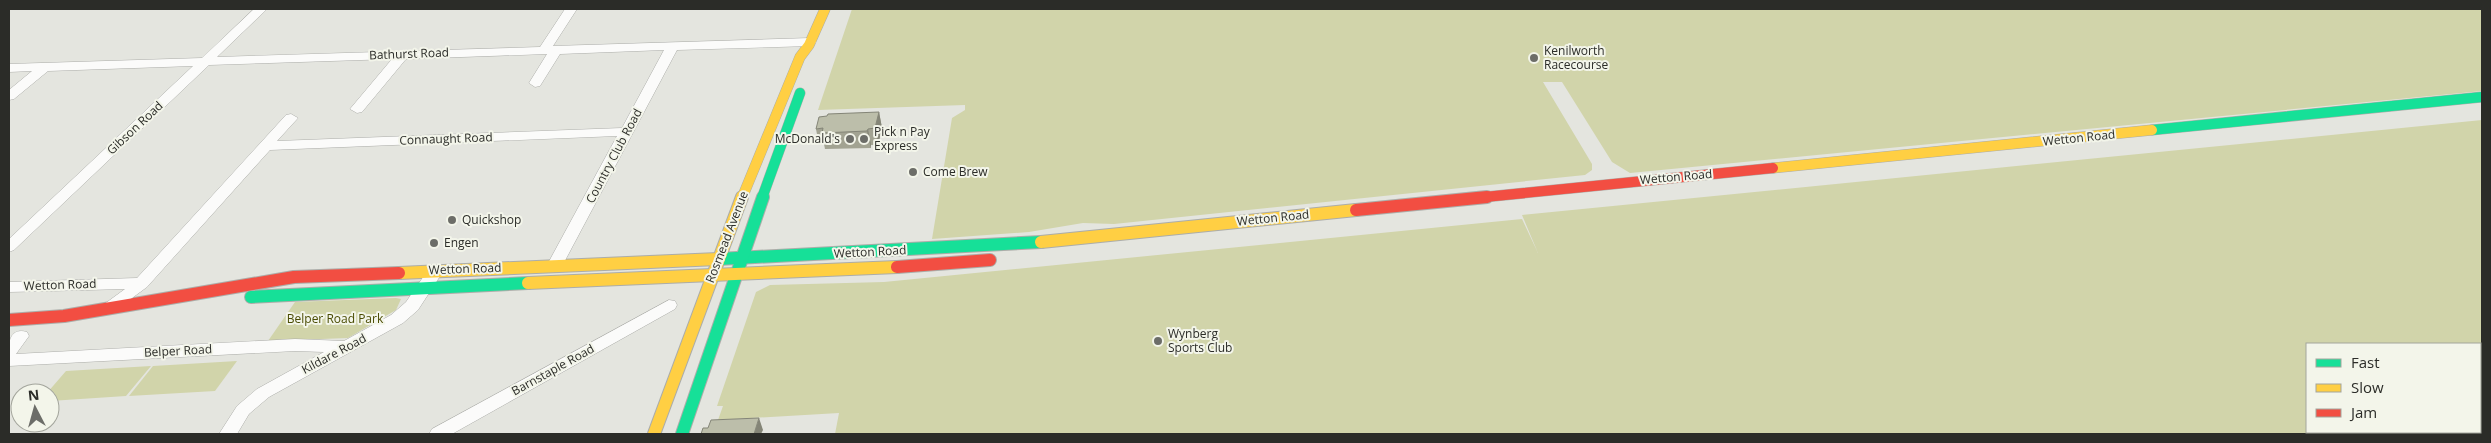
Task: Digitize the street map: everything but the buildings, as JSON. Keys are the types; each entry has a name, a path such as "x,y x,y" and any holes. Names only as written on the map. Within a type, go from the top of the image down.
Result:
{"main road":[{"name":"Rosmead Avenue","path":"654,434 756,160 800,57 809,43 825,9"},
{"name":"Rosmead Avenue","path":"682,434 740,258 793,116 811,57 812,50 809,43"},
{"name":"Wetton Road","path":"64,316 140,304 243,284 294,277 436,270 554,267 1036,242 1481,196 2482,98"},
{"path":"2453,112 2478,109"},
{"name":"Wetton Road","path":"9,320 102,314 280,294 924,266 1006,258"}],"street":[{"name":"Gibson Road","path":"9,248 262,9"},
{"path":"535,83 572,9"},
{"name":"Bathurst Road","path":"9,68 673,45 809,43"},
{"name":"Country Club Road","path":"554,267 673,45"},
{"path":"357,109 403,54"},
{"path":"9,96 45,67"},
{"path":"103,310 126,296 141,283 291,118"},
{"name":"Connaught Road","path":"266,146 627,132"},
{"name":"Kildare Road","path":"228,434 243,410 263,393 397,319 412,306 436,270"},
{"path":"140,304 135,299 141,283"},
{"name":"Wetton Road","path":"9,287 141,283"},
{"name":"Barnstaple Road","path":"438,434 669,305"},
{"path":"9,351 21,336"},
{"name":"Belper Road","path":"9,360 296,345 348,347"}],"green space":[{"path":"852,9 2482,9 2482,91 1630,173 1612,162 1562,82 1543,82 1592,164 1592,170 1585,175 1114,224 1083,223 1029,232 932,239 952,118 965,110 965,105 818,110"},
{"path":"2482,120 2482,434 835,434 839,413 718,420 723,406 717,406 756,292 770,285 884,282 1522,219 1538,253 1522,215"},
{"name":"Belper Road Park","path":"401,299 396,310 348,338 268,341 295,302"},
{"path":"237,361 215,391 129,396 153,366"},
{"path":"151,366 126,396 60,400 60,383 56,383 66,371"}],"traffic: fast":[{"path":"682,434 735,274 800,93"},
{"path":"2152,130 2482,97"},
{"path":"718,259 1041,242"},
{"path":"251,297 528,283"}],"traffic: slow":[{"path":"654,434 756,160 800,57 809,45 825,9"},
{"path":"1773,168 2152,130"},
{"path":"1041,242 1356,210"},
{"path":"399,273 718,259"},
{"path":"528,283 897,267"}],"traffic: jam":[{"path":"1356,210 1773,168"},
{"path":"897,267 990,260"},
{"path":"9,320 64,316 294,277 399,273"}],"place":[{"name":"Kenilworth Racecourse","path":"1534,58"},
{"name":"McDonald's","path":"850,139"},
{"name":"Pick n Pay Express","path":"864,139"},
{"name":"Come Brew","path":"913,172"},
{"name":"Quickshop","path":"452,220"},
{"name":"Engen","path":"434,243"},
{"name":"Wynberg Sports Club","path":"1158,341"}]}
